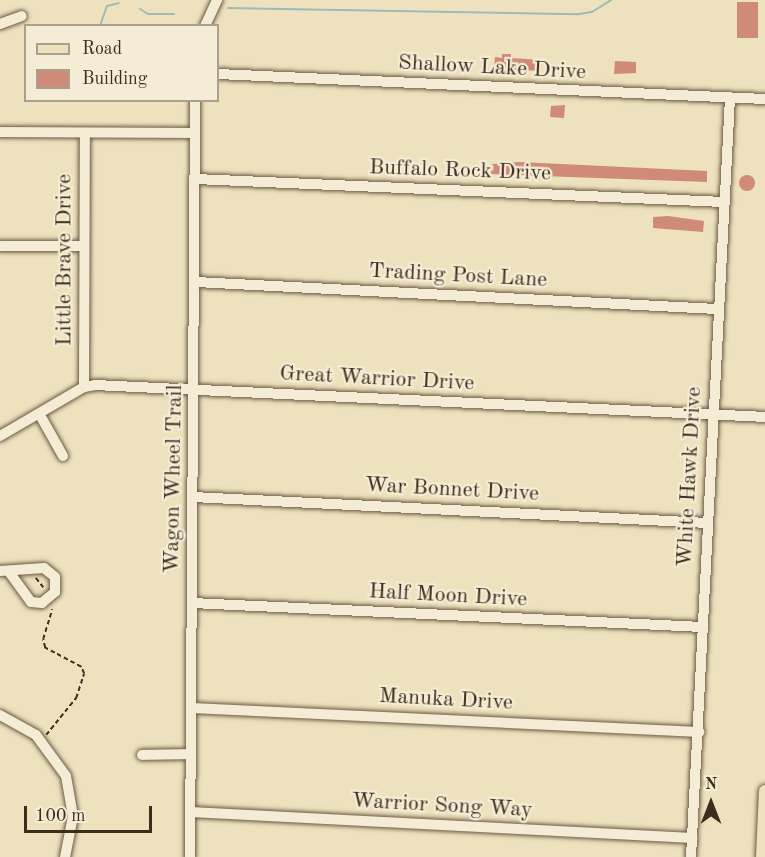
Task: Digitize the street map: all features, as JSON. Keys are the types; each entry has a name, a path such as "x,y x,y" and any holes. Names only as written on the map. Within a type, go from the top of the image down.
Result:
{"main road":[{"path":"762,857 765,791"}],"street":[{"path":"206,24 217,0"},
{"path":"0,24 22,16"},
{"name":"Shallow Lake Drive","path":"219,74 765,99"},
{"name":"White Hawk Drive","path":"691,857 699,732 717,309 730,98"},
{"name":"Wagon Wheel Trail","path":"190,857 196,282 195,102"},
{"path":"0,132 194,133"},
{"name":"Little Brave Drive","path":"84,387 85,133"},
{"name":"Buffalo Rock Drive","path":"195,179 724,202"},
{"path":"0,246 84,246"},
{"name":"Trading Post Lane","path":"196,282 717,309"},
{"path":"0,436 40,415 84,387"},
{"name":"Great Warrior Drive","path":"84,387 194,390 765,417"},
{"path":"40,415 63,456"},
{"name":"War Bonnet Drive","path":"193,497 708,523"},
{"path":"47,569 56,580 55,592 48,601 31,602 4,572 47,569"},
{"name":"Half Moon Drive","path":"192,603 703,627"},
{"name":"Manuka Drive","path":"192,708 699,732"},
{"path":"0,715 36,735 66,776 73,816 65,857"},
{"path":"142,755 190,754"},
{"name":"Warrior Song Way","path":"191,812 692,838"}],"path":[{"path":"31,573 47,595"},
{"path":"45,736 76,698 84,674 81,667 45,648 43,639 51,605"}],"building":[{"path":"737,2 758,2 758,38 737,38"},
{"path":"502,54 511,54 511,58 542,60 541,71 494,69 495,57 502,58"},
{"path":"615,61 636,62 636,73 614,74"},
{"path":"565,105 564,118 550,117 551,106"},
{"path":"520,162 707,171 707,182 491,174 492,164"},
{"path":"744,175 750,175 755,183 753,189 744,191 739,186 739,180"},
{"path":"668,216 704,221 703,232 653,228 653,217"}],"waterway":[{"path":"228,8 579,14 592,12 611,0"},
{"path":"101,24 107,6 119,3"},
{"path":"140,9 148,14 174,14"}]}
